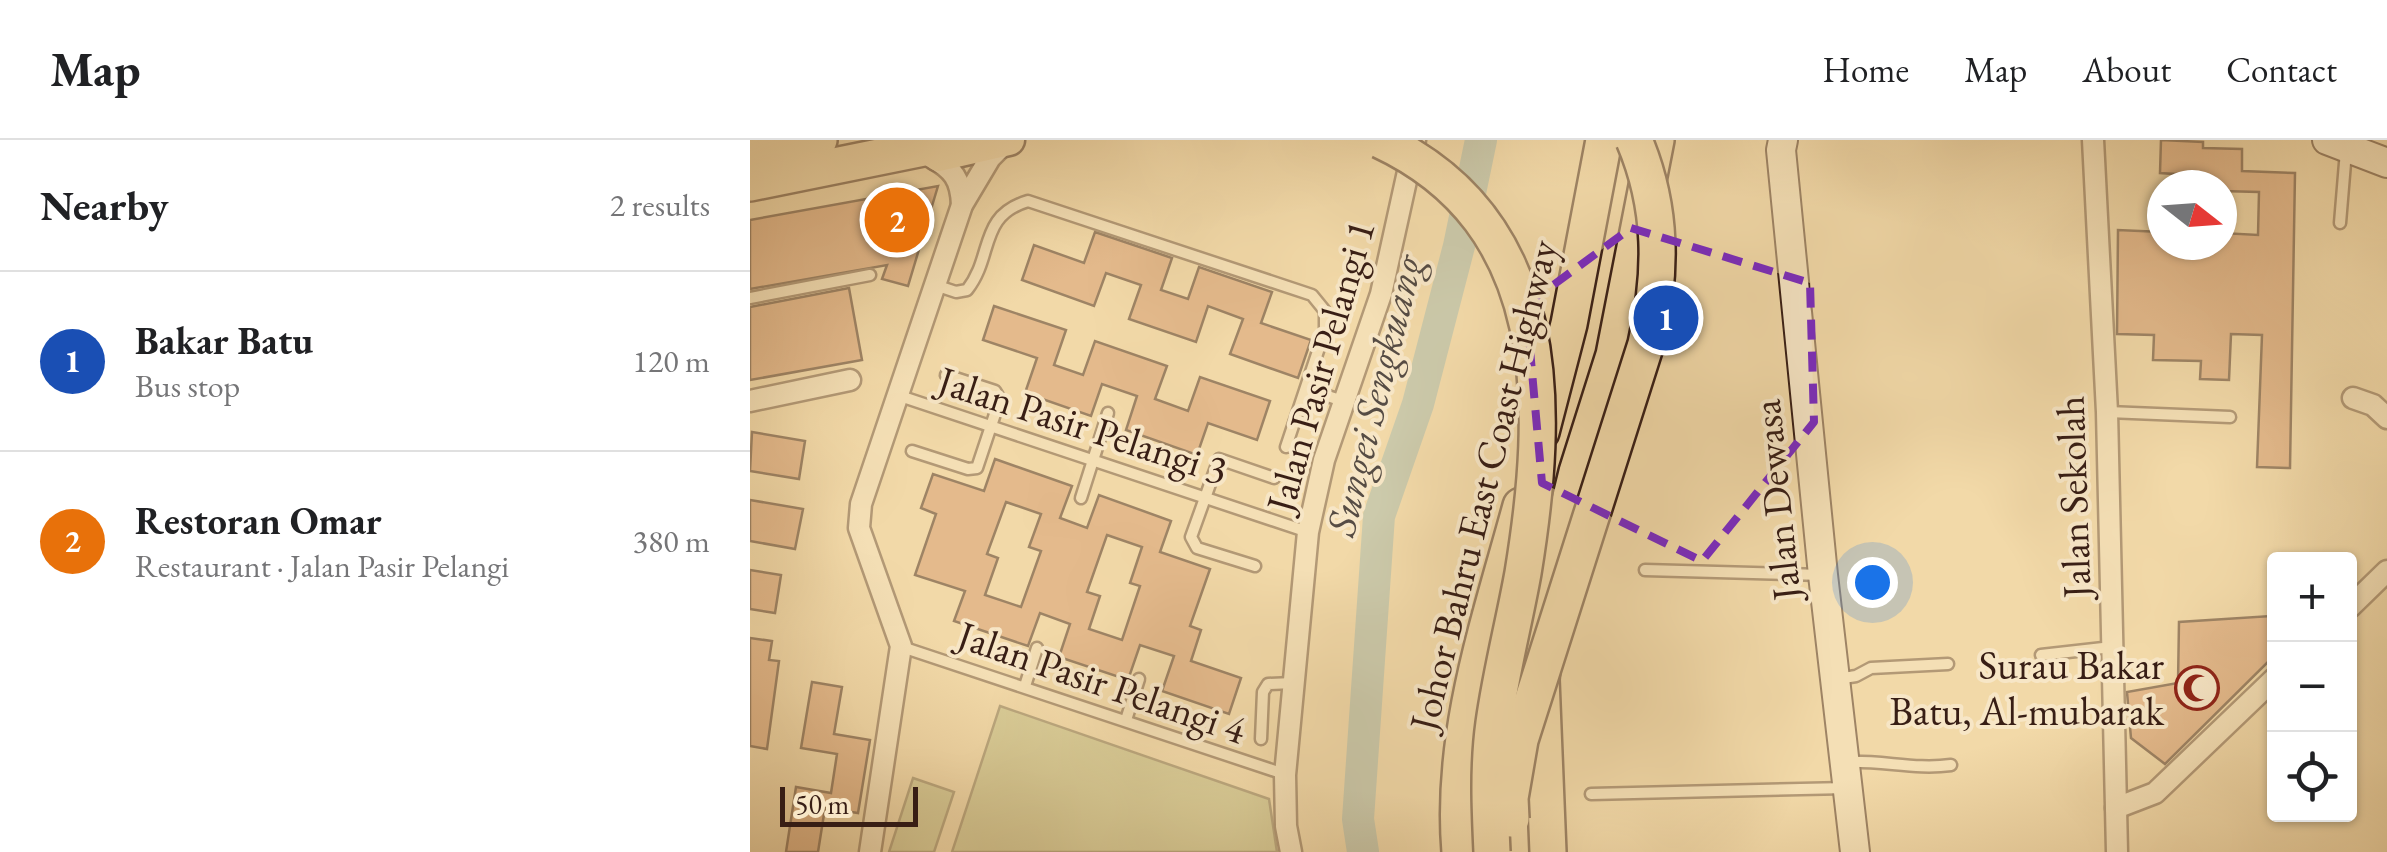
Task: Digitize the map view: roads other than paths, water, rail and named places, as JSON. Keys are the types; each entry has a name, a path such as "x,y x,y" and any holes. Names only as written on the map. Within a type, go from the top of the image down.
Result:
{"highway":[{"path":"750,152 819,140"},
{"path":"750,183 963,140"},
{"path":"1380,140 1436,173 1479,216 1515,276 1527,314 1539,444 1522,575 1494,724 1490,776 1492,852"},
{"path":"1593,140 1602,157"},
{"path":"1513,852 1510,798 1520,740 1646,344 1656,299 1659,250 1653,202 1634,140"},
{"path":"1548,852 1541,679 1553,571 1614,355 1656,140"},
{"name":"Johor Bahru East Coast Highway","path":"1460,852 1458,780 1472,686 1562,356 1602,157"},
{"path":"1458,780 1476,756 1504,747 1532,757 1547,780"}],"main road":[{"path":"750,196 1009,140"}],"street":[{"path":"870,852 901,646 859,528 861,504 962,205 990,158 1009,140"},
{"name":"Jalan Pasir Pelangi 1","path":"1291,852 1285,775 1308,532 1324,460 1381,294 1415,140"},
{"name":"Jalan Dewasa","path":"1783,140 1823,574 1855,852"},
{"name":"Jalan Sekolah","path":"2093,140 2107,412 2117,852"},
{"path":"2341,142 2387,163"},
{"path":"931,157 958,178 962,205"},
{"path":"750,400 850,380"},
{"path":"2353,398 2373,405 2387,418"},
{"path":"2357,600 2387,571"},
{"path":"2116,808 2155,793 2267,686"}],"lane":[{"path":"2340,223 2341,142"},
{"path":"935,285 956,292 967,290 975,280 995,220 1008,207 1028,200 1312,295 1326,311 1325,330 1286,447"},
{"path":"750,298 870,275"},
{"path":"912,451 968,469 976,468 1000,399 995,390 946,375"},
{"path":"1306,389 1343,401"},
{"name":"Jalan Pasir Pelangi 3","path":"897,395 1308,532"},
{"path":"2107,412 2230,417"},
{"path":"1081,498 1108,413"},
{"path":"1256,566 1197,548 1191,538 1219,459 1274,478"},
{"path":"1645,570 1823,574"},
{"name":"Jalan Pasir Pelangi 4","path":"901,646 1285,775"},
{"path":"2041,656 2112,647"},
{"path":"1025,686 1037,648"},
{"path":"1835,680 1856,676 1870,668 1948,664"},
{"path":"1126,720 1140,679"},
{"path":"1261,739 1263,692 1268,684 1292,682"},
{"path":"1591,794 1846,775 1880,762 1918,768 1952,765"}],"waterway":[{"name":"Sungei Sengkuang","path":"1363,852 1358,819 1379,516 1418,404 1459,246 1481,140"}],"place":[{"name":"Restoran Omar","path":"897,220"},
{"name":"Bakar Batu","path":"1666,318"},
{"name":"Surau Bakar Batu, Al-mubarak","path":"2197,688"}]}
